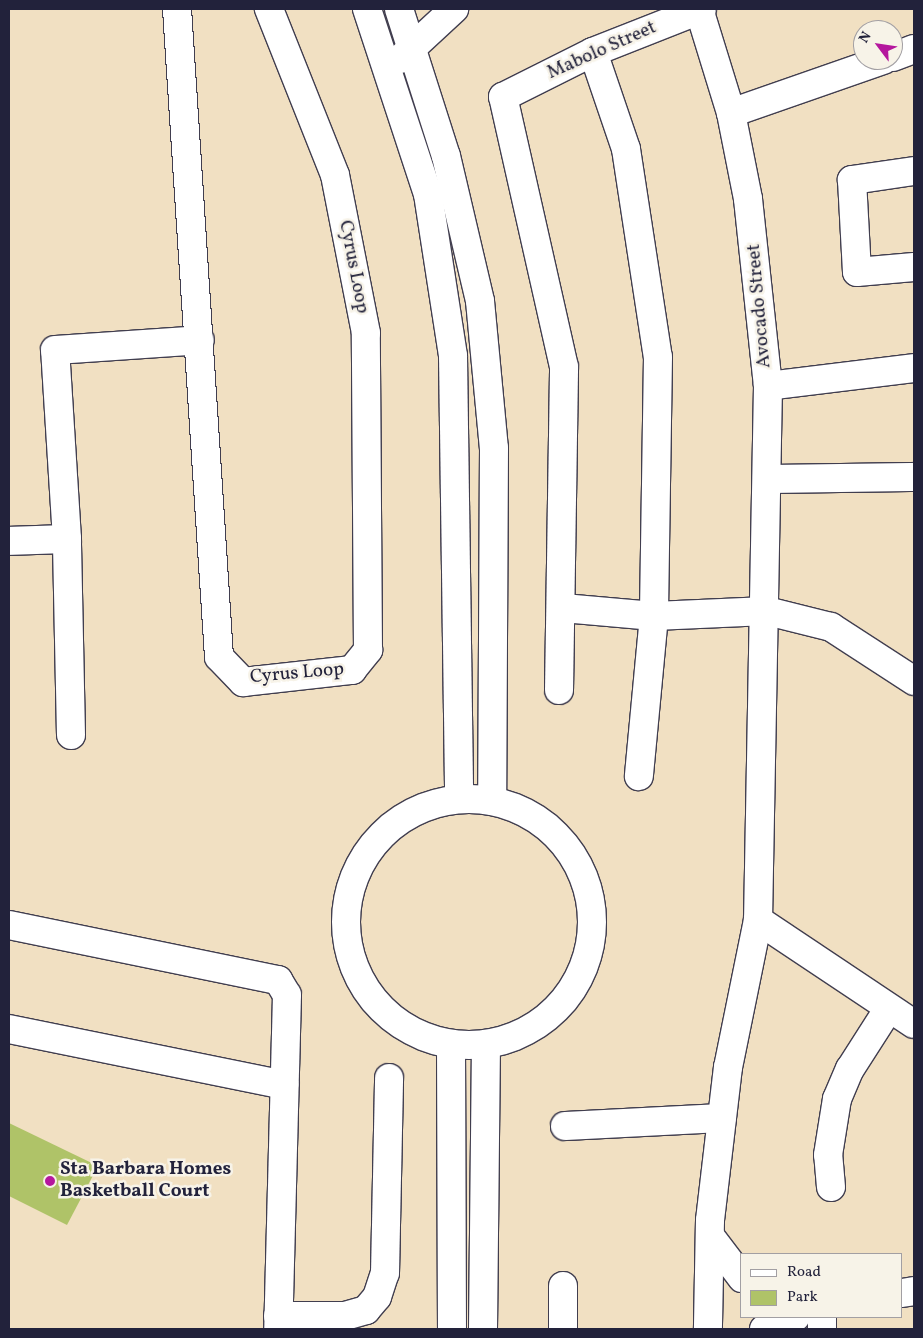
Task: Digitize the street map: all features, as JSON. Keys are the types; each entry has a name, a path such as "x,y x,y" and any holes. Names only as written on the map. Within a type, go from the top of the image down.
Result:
{"street":[{"name":"Cyrus Loop","path":"177,9 200,340 219,657 243,682 352,670 368,650 366,333 335,174 269,9"},
{"path":"367,9 428,194 452,356 458,587 459,799"},
{"path":"399,9 446,156 480,301 494,448 492,801"},
{"path":"387,70 454,9"},
{"name":"Mabolo Street","path":"563,608 564,367 503,96 593,52 700,9"},
{"name":"Avocado Street","path":"700,9 730,112 756,253 768,386 767,611 758,920 722,1118 710,1236 708,1329"},
{"path":"593,52 626,149 658,358 654,616 639,776"},
{"path":"730,112 854,70"},
{"path":"914,171 852,180 857,272 914,267"},
{"path":"71,736 67,539 55,350 200,340"},
{"path":"768,386 914,368"},
{"path":"767,479 914,477"},
{"path":"9,540 67,539"},
{"path":"458,587 493,586"},
{"path":"559,690 563,608 654,616 767,611 831,627 914,681"},
{"path":"459,799 492,801 535,818 569,849 588,890 592,921 587,959 565,1000 530,1030 486,1045 451,1045 408,1031 374,1002 352,963 345,919 355,875 380,837 416,811 459,799"},
{"path":"758,920 914,1024"},
{"path":"9,925 278,980 286,996 278,1323 345,1316 366,1310 377,1297 385,1273 388,1078"},
{"path":"831,1187 828,1155 836,1099 850,1069 889,1008"},
{"path":"9,1029 284,1085"},
{"path":"451,1045 452,1329"},
{"path":"483,1329 486,1045"},
{"path":"565,1126 722,1118"},
{"path":"710,1236 740,1275"},
{"path":"563,1286 563,1329"},
{"path":"764,1329 793,1318"}],"green space":[{"name":"Sta Barbara Homes Basketball Court","path":"9,1123 98,1166 67,1225 9,1196"}],"place":[{"name":"Sta Barbara Homes Basketball Court","path":"50,1181"}]}
